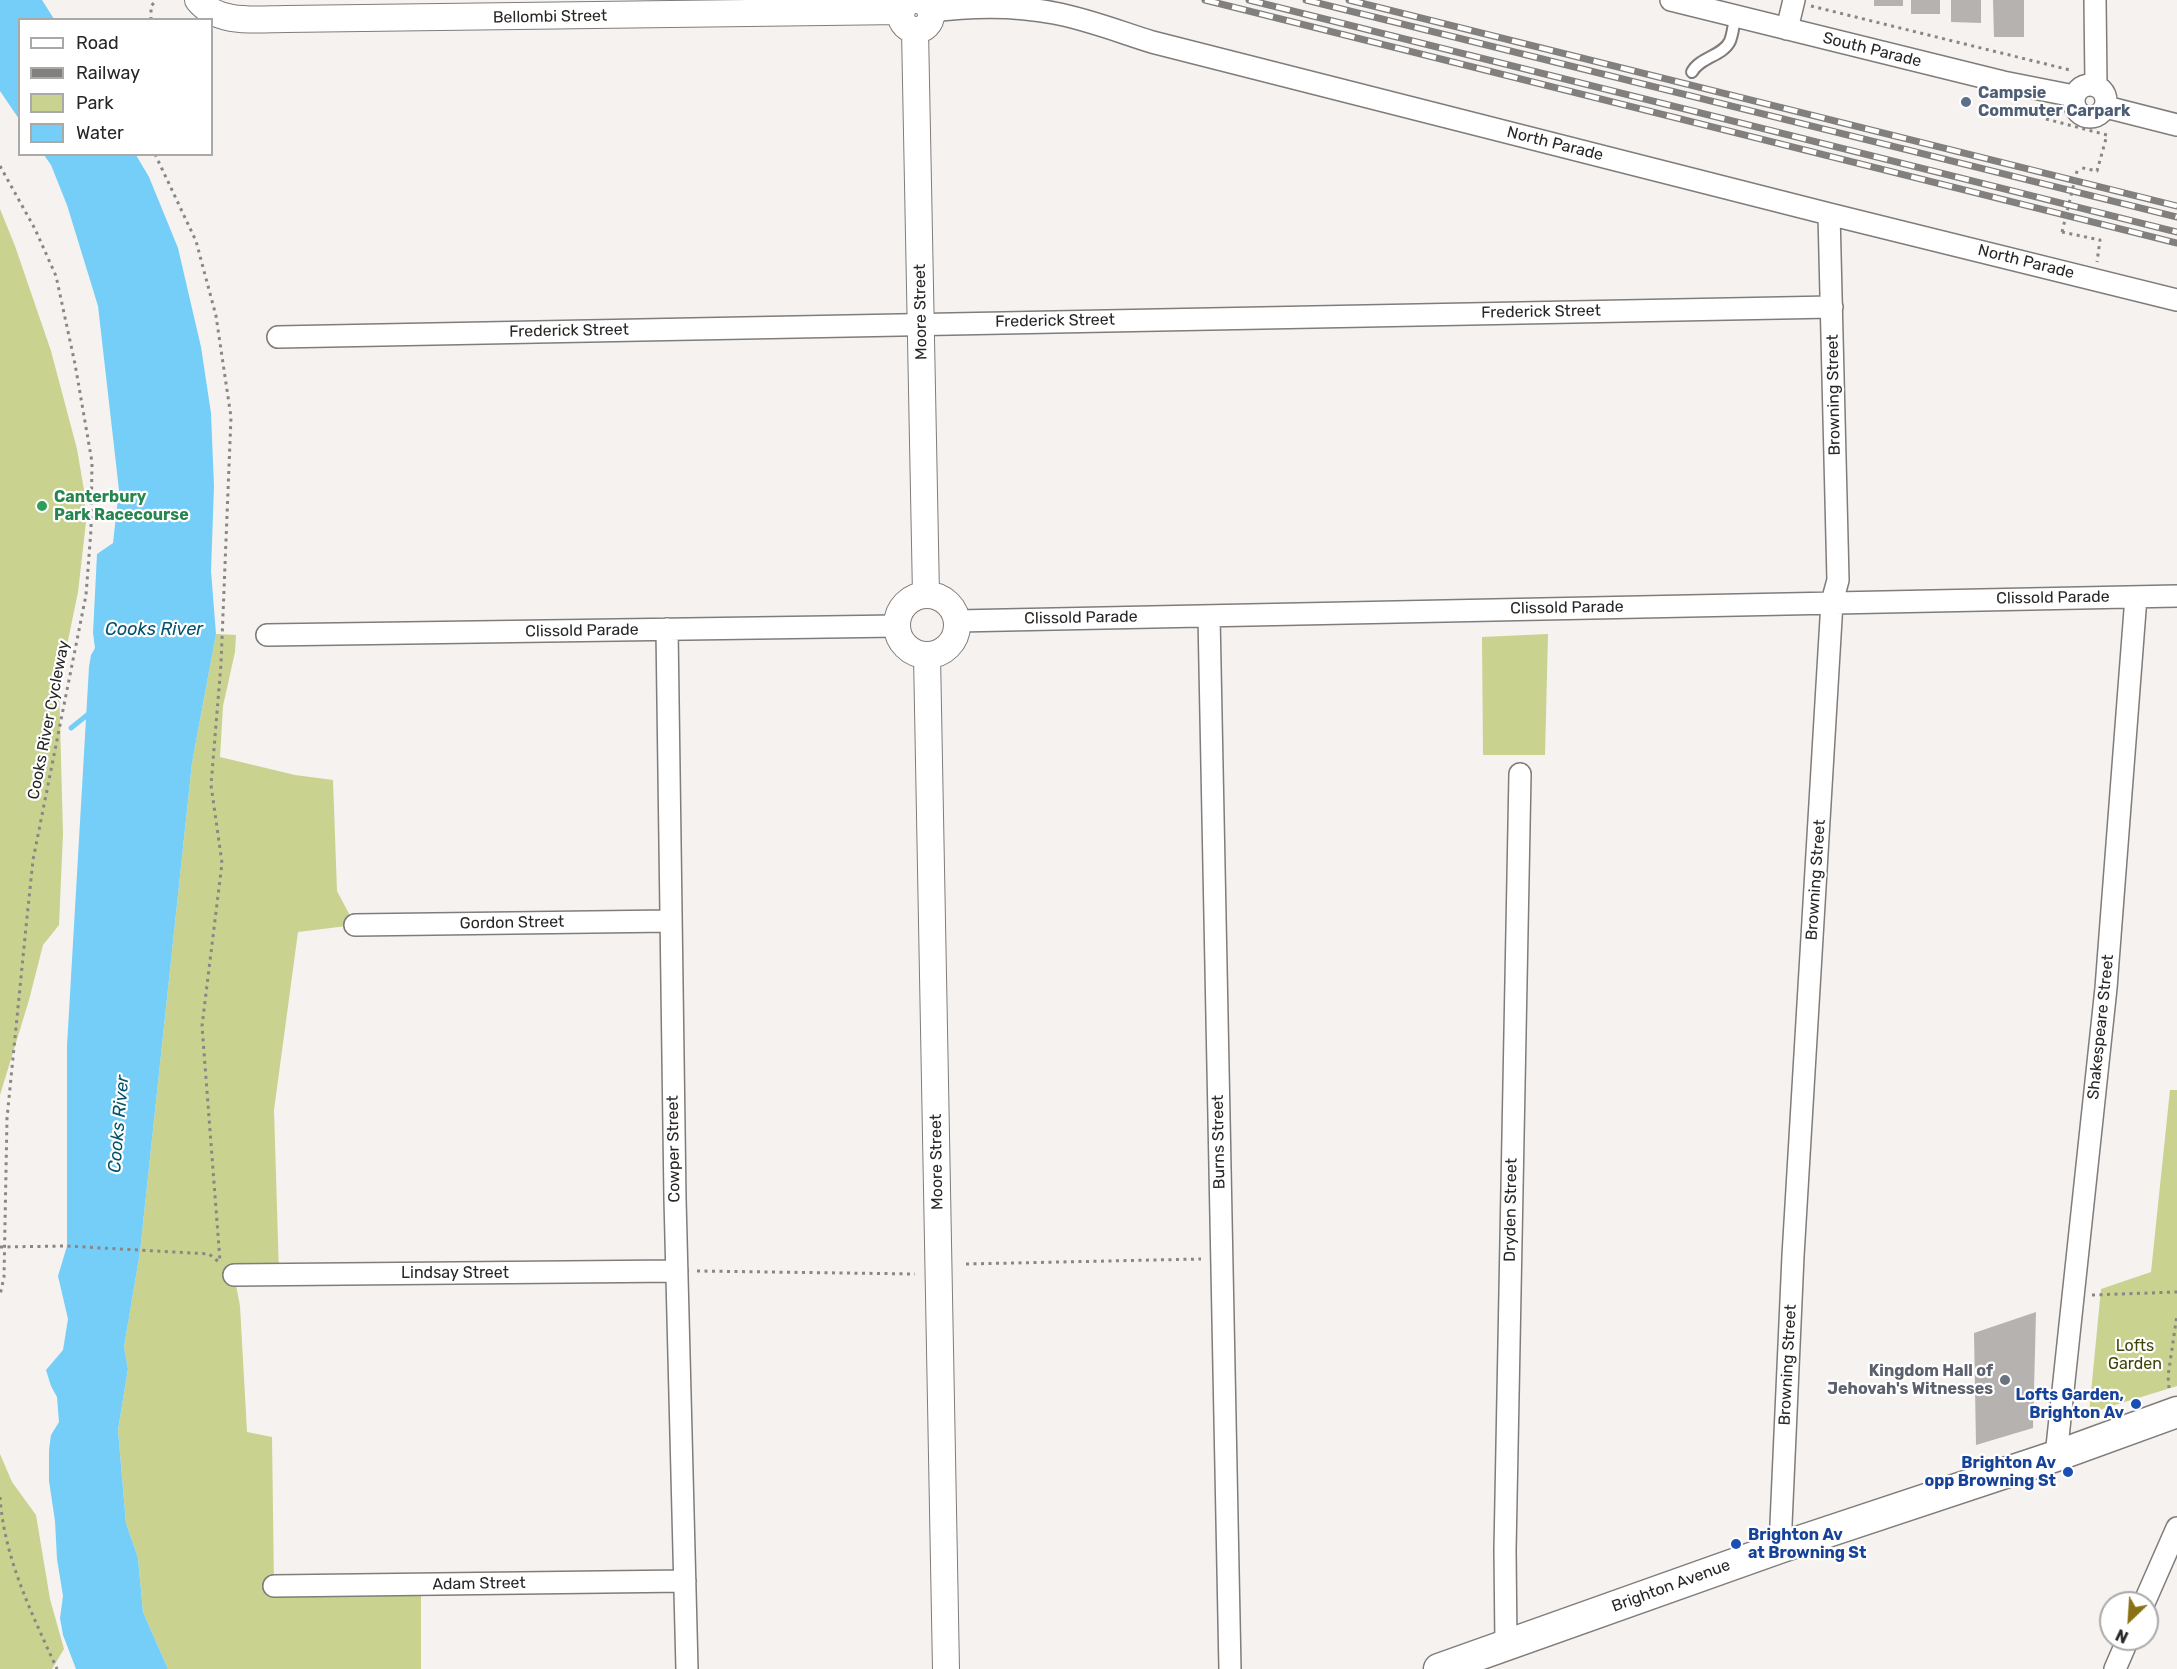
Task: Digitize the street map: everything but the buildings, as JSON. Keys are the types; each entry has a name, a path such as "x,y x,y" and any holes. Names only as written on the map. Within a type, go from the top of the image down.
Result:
{"main road":[{"name":"Brighton Avenue","path":"1439,1669 1782,1547 2056,1456 2173,1400"}],"street":[{"name":"South Parade","path":"1671,0 2003,82 2074,96"},
{"path":"2095,0 2096,85 2105,94 2106,107 2097,116 2085,117 2075,108 2074,96 2083,86 2096,85"},
{"path":"1786,28 1794,1"},
{"name":"Bellombi Street","path":"200,3 216,14 231,18 286,20 917,10"},
{"name":"North Parade","path":"917,10 968,6 1056,13 1152,42 2177,300"},
{"name":"Moore Street","path":"917,10 926,595"},
{"path":"2106,107 2177,125"},
{"name":"Browning Street","path":"1782,1547 1793,1256 1832,602 1838,580 1829,214"},
{"name":"Frederick Street","path":"278,337 1832,307"},
{"path":"926,595 937,597 948,603 957,621 955,638 946,648 927,655 917,653 904,644 897,626 904,606 926,595"},
{"name":"Clissold Parade","path":"957,621 2177,596"},
{"name":"Shakespeare Street","path":"2056,1456 2106,988 2136,597"},
{"name":"Burns Street","path":"1209,616 1230,1669"},
{"name":"Clissold Parade","path":"267,635 897,626"},
{"name":"Cowper Street","path":"667,629 670,921 687,1669"},
{"name":"Moore Street","path":"927,655 946,1669"},
{"name":"Dryden Street","path":"1506,1645 1504,1550 1520,774"},
{"name":"Gordon Street","path":"355,926 670,921"},
{"name":"Lindsay Street","path":"227,1269 677,1271"},
{"path":"2152,1591 2169,1567 2176,1534"},
{"name":"Adam Street","path":"274,1586 685,1581"},
{"path":"2115,1669 2123,1651"}],"lane":[{"path":"1692,72 1696,65 1716,54 1729,43 1736,16"}],"path":[{"path":"151,18 151,6 157,0"},
{"path":"1818,0 1818,8"},
{"path":"1794,1 2070,70"},
{"path":"2046,119 2107,135 2097,171 2078,167 2062,232 2100,240"},
{"path":"156,156 196,241 216,316 231,417 221,663 211,785 222,863 202,1026 227,1269"},
{"name":"Cooks River Cycleway","path":"0,166 35,228 56,276 75,364 92,462 92,530 86,595 33,860 7,1118 4,1277 0,1295"},
{"path":"0,1247 67,1246 140,1252 209,1254 227,1269"},
{"path":"966,1264 1222,1259"},
{"path":"677,1271 915,1274"},
{"path":"2073,1296 2177,1293"},
{"path":"2173,1400 2168,1376 2177,1315"},
{"path":"0,1497 8,1547 28,1604 57,1669"}],"green space":[{"name":"Canterbury Park Racecourse","path":"0,209 51,351 77,449 84,490 86,522 78,592 59,684 63,834 59,925 43,945 0,1095"},
{"path":"216,634 236,635 235,652 223,706 220,757 295,775 333,780 337,891 355,925 298,932 274,1110 279,1274 234,1275 240,1306 247,1432 272,1437 274,1586 421,1584 421,1669 168,1669 143,1612 138,1558 126,1523 118,1430 128,1369 124,1347 140,1252 192,763"},
{"path":"1548,634 1545,755 1483,755 1482,637"},
{"name":"Lofts Garden","path":"2170,1090 2177,1090 2177,1386 2089,1413 2101,1289 2151,1272"},
{"path":"0,1454 12,1482 36,1515 50,1599 64,1649 52,1669 0,1669"}],"water":[{"path":"0,0 42,0 53,18 18,18 18,118 0,91"},
{"name":"Cooks River","path":"45,156 137,156 149,177 178,248 201,347 211,413 214,486 211,571 216,634 192,763 140,1252 124,1347 128,1369 118,1430 126,1523 138,1558 143,1612 168,1669 76,1669 63,1635 60,1618 63,1596 49,1481 51,1435 59,1422 57,1397 46,1370 63,1350 68,1319 58,1276 67,1246 67,1046 89,667 95,648 93,633 97,554 113,543 119,490 98,306 67,205 51,165"}],"waterway":[{"path":"71,728 91,712"}],"railway":[{"path":"1205,0 2177,243"},
{"path":"1249,0 2177,232"},
{"path":"1306,0 2177,217"},
{"path":"1349,0 2177,206"}],"place":[{"name":"Campsie Commuter Carpark","path":"1966,102"},
{"name":"Canterbury Park Racecourse","path":"42,506"},
{"name":"Kingdom Hall of Jehovah's Witnesses","path":"2005,1380"},
{"name":"Lofts Garden, Brighton Av","path":"2136,1404"},
{"name":"Brighton Av opp Browning St","path":"2068,1472"},
{"name":"Brighton Av at Browning St","path":"1736,1544"}]}
